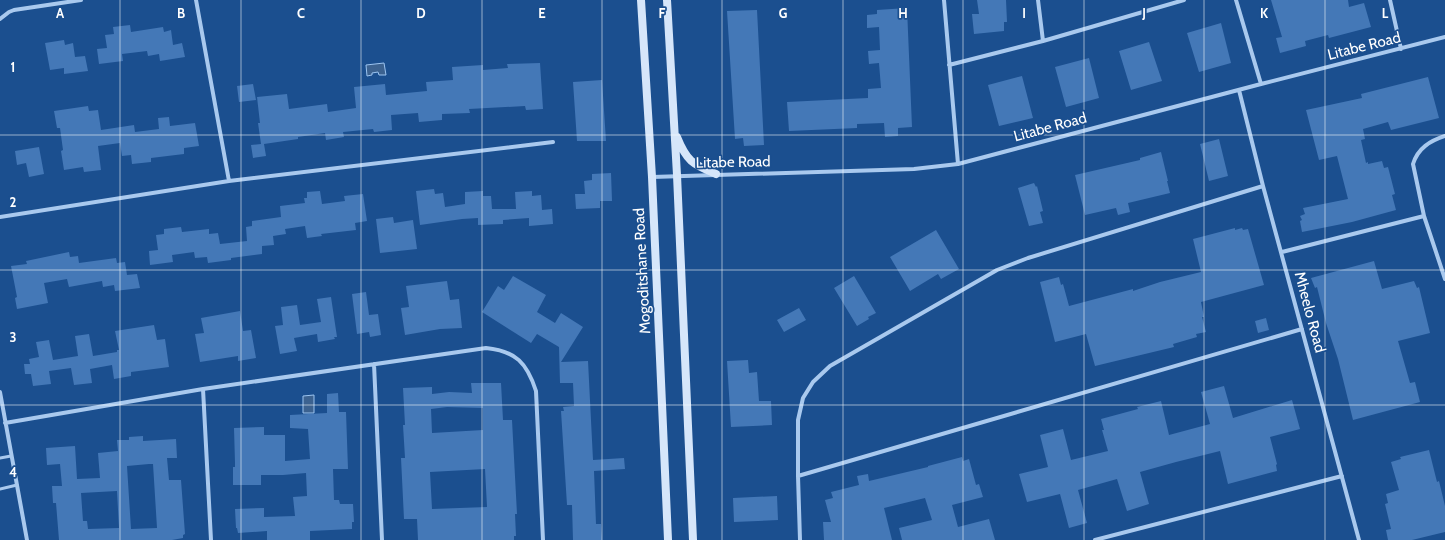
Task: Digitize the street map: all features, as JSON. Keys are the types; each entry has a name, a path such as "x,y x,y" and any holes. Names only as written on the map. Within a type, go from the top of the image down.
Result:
{"main road":[{"name":"Mogoditshane Road","path":"641,0 652,177 668,540"},
{"path":"667,0 677,175 693,540"},
{"path":"674,129 683,151 691,162 716,174"}],"street":[{"path":"0,19 14,10 81,0"},
{"path":"196,0 229,181"},
{"path":"944,0 958,164"},
{"path":"1038,0 1043,41"},
{"path":"949,65 1043,41 1184,0"},
{"path":"1236,0 1261,84"},
{"path":"1390,0 1401,49"},
{"name":"Litabe Road","path":"652,177 677,175 914,169 958,164 1445,37"},
{"name":"Mheelo Road","path":"1239,90 1263,186 1359,540"},
{"path":"1445,136 1435,139 1426,145 1415,158 1413,164 1424,216 1445,279"},
{"path":"0,217 229,181 552,142"},
{"path":"800,540 798,420 803,398 813,382 830,366 996,270 1028,258 1263,186"},
{"path":"1282,252 1424,216"},
{"path":"798,476 1302,329"},
{"path":"5,423 203,389 486,348 500,349 514,355 524,365 532,377 536,391 543,540"},
{"path":"374,364 382,540"},
{"path":"203,389 211,540"},
{"path":"0,392 27,540"},
{"path":"1095,540 1342,476"}],"lane":[{"path":"0,458 11,456"},
{"path":"0,489 17,485"}],"water":[{"path":"384,63 386,75 379,75 378,72 367,76 366,65"},
{"path":"314,395 314,413 303,413 303,396"}],"building":[{"path":"977,0 1006,0 1007,22 1004,22 1004,31 974,34 972,14 979,14"},
{"path":"1271,0 1348,0 1349,7 1364,3 1371,27 1329,38 1328,35 1305,41 1306,46 1280,53 1276,38 1282,37"},
{"path":"907,8 912,127 898,128 898,136 885,137 884,123 857,124 857,128 789,131 787,102 868,98 868,89 881,88 879,63 869,64 868,51 880,50 879,27 867,28 867,15 877,14 877,10"},
{"path":"757,10 764,145 744,146 743,138 735,139 727,11"},
{"path":"1221,23 1231,63 1199,72 1187,33"},
{"path":"130,25 131,32 163,27 164,32 171,30 173,45 182,43 185,57 160,61 159,54 148,56 147,51 122,54 123,61 99,64 97,49 107,48 105,35 114,34 113,27"},
{"path":"64,40 65,45 73,43 75,57 85,56 88,71 64,74 64,68 50,70 45,43"},
{"path":"1149,42 1162,81 1131,90 1119,51"},
{"path":"1089,58 1099,98 1066,107 1055,67"},
{"path":"540,63 543,109 526,110 525,106 469,109 470,113 442,114 442,120 419,122 418,113 391,115 392,130 374,132 373,129 343,132 344,137 326,140 325,133 298,137 298,139 264,144 266,156 253,158 251,145 261,144 258,123 260,123 257,97 287,94 289,109 327,104 328,112 356,108 354,87 385,84 386,95 427,91 426,82 453,80 452,67 483,65 483,70 508,68 507,64"},
{"path":"1022,76 1033,118 999,126 988,85"},
{"path":"1428,77 1439,118 1391,130 1388,122 1363,129 1365,139 1361,140 1366,163 1368,162 1368,164 1382,161 1384,168 1388,167 1395,194 1392,195 1396,210 1352,222 1302,232 1300,221 1302,220 1300,216 1305,214 1303,208 1348,199 1337,156 1319,160 1306,110 1362,98 1361,94"},
{"path":"602,80 606,141 577,141 573,82"},
{"path":"253,84 256,100 239,102 237,86"},
{"path":"88,106 89,111 98,110 101,130 134,125 135,132 159,129 158,118 169,117 170,126 195,123 199,146 184,148 184,154 151,158 151,162 132,164 131,155 122,156 120,143 98,146 101,170 84,172 83,167 64,170 60,128 57,128 54,111"},
{"path":"1219,139 1228,176 1209,181 1200,144"},
{"path":"39,147 44,174 29,177 26,163 17,165 15,151"},
{"path":"1161,152 1170,193 1128,203 1130,212 1118,215 1116,208 1085,215 1075,175 1140,160 1140,158"},
{"path":"611,173 612,201 600,201 600,208 576,209 575,194 585,194 584,181 592,180 592,174"},
{"path":"1034,183 1036,187 1037,186 1043,211 1040,212 1043,223 1029,226 1018,188"},
{"path":"434,189 435,194 443,193 445,207 465,204 465,192 483,191 483,196 491,196 492,209 516,209 515,192 532,191 532,196 541,195 542,210 552,209 553,224 529,226 529,218 503,220 503,224 478,225 478,218 420,225 416,191"},
{"path":"320,191 322,204 345,201 344,196 363,194 367,221 355,223 356,230 321,234 322,236 307,238 305,226 285,229 286,234 273,236 274,245 262,246 262,254 208,263 207,257 195,258 194,252 172,255 173,262 150,265 149,251 158,250 156,235 164,234 164,229 181,227 182,232 209,229 209,234 218,233 220,244 247,241 246,227 252,226 252,221 281,217 280,206 305,203 304,198 307,198 307,192"},
{"path":"393,217 394,223 413,220 417,249 380,253 376,219"},
{"path":"1235,228 1235,230 1242,228 1243,230 1248,229 1264,285 1201,302 1204,317 1202,317 1206,332 1196,334 1197,337 1173,344 1174,347 1095,366 1086,334 1055,342 1040,282 1059,277 1061,285 1063,284 1069,306 1133,289 1133,291 1160,282 1201,272 1193,239"},
{"path":"936,230 959,269 941,279 938,274 910,291 890,257"},
{"path":"69,252 70,257 78,256 79,263 116,258 117,263 125,262 127,275 137,274 140,288 115,291 114,285 103,287 102,281 69,287 67,279 44,283 48,303 17,309 15,298 17,297 11,266 27,264 26,261"},
{"path":"1374,261 1382,289 1414,281 1417,288 1419,287 1430,333 1398,341 1410,383 1415,382 1420,402 1353,420 1338,359 1326,323 1317,287 1315,288 1311,278"},
{"path":"513,276 546,295 537,312 555,323 561,313 583,327 561,362 588,361 593,460 624,458 625,469 594,471 596,524 601,524 602,540 573,540 572,505 567,505 561,411 564,411 563,407 574,406 573,383 560,383 559,347 537,334 531,343 482,312 498,286 504,290"},
{"path":"854,276 876,313 868,317 869,319 857,326 834,288"},
{"path":"447,281 450,300 459,299 462,328 440,329 405,335 401,308 409,307 406,286"},
{"path":"366,292 369,315 378,314 381,335 370,337 369,332 357,334 352,294"},
{"path":"331,297 337,337 334,337 335,339 318,342 317,334 294,338 297,351 280,354 275,326 283,325 281,307 297,305 300,325 321,322 317,299"},
{"path":"799,308 806,320 784,332 777,320"},
{"path":"240,311 243,331 251,330 256,358 238,361 238,356 200,362 195,334 204,333 201,318"},
{"path":"1266,318 1269,330 1258,333 1255,321"},
{"path":"154,325 157,340 165,339 169,367 131,372 131,376 114,379 112,365 90,369 92,383 74,385 71,368 49,371 51,384 33,386 31,374 25,374 24,364 30,364 29,359 39,357 36,342 49,340 53,360 78,356 75,336 89,334 93,356 117,352 117,350 119,350 115,331"},
{"path":"748,360 749,373 757,372 759,401 771,401 772,425 731,427 727,361"},
{"path":"471,383 501,383 503,420 512,420 517,514 515,514 516,536 514,536 514,540 418,540 417,519 404,519 401,458 405,458 403,388 432,387 432,394 449,392 472,393","holes":["447,407 483,408 483,430 432,433 431,409","485,469 487,507 432,509 430,472"]},
{"path":"1224,386 1233,418 1292,400 1300,429 1270,437 1277,464 1277,471 1228,484 1220,451 1176,462 1140,472 1149,504 1127,511 1117,479 1078,490 1087,523 1069,528 1060,494 1027,502 1019,474 1048,467 1040,435 1063,429 1071,460 1108,451 1102,430 1104,430 1101,419 1161,401 1169,435 1210,424 1201,392"},
{"path":"338,393 339,412 346,412 348,469 333,469 334,500 339,500 340,504 353,504 354,522 352,522 352,529 310,531 310,540 267,540 267,531 238,533 236,528 235,509 264,508 264,517 295,516 293,497 307,496 306,473 261,475 261,485 233,485 233,467 235,467 234,428 264,427 264,435 285,435 285,461 310,459 308,429 290,428 290,415 327,413 327,394"},
{"path":"143,436 143,441 176,439 177,458 167,458 169,480 181,480 185,534 183,535 183,538 172,540 59,540 56,503 53,503 52,486 62,486 60,464 47,465 46,448 75,446 77,479 100,478 98,453 118,451 117,440 129,440 129,437","holes":["153,464 157,528 131,529 127,466","117,491 119,528 88,529 87,521 83,521 81,493"]},
{"path":"1429,450 1445,506 1445,532 1412,540 1388,540 1386,530 1391,529 1385,504 1388,503 1386,494 1399,490 1391,462 1401,459 1400,457"},
{"path":"962,457 963,461 969,459 976,485 979,484 983,497 952,505 958,527 989,519 995,540 902,540 899,528 932,520 925,498 884,508 892,540 824,540 823,522 831,522 825,500 833,498 831,492 859,485 857,476 868,474 869,481"},
{"path":"777,496 778,520 734,522 733,498"}]}
